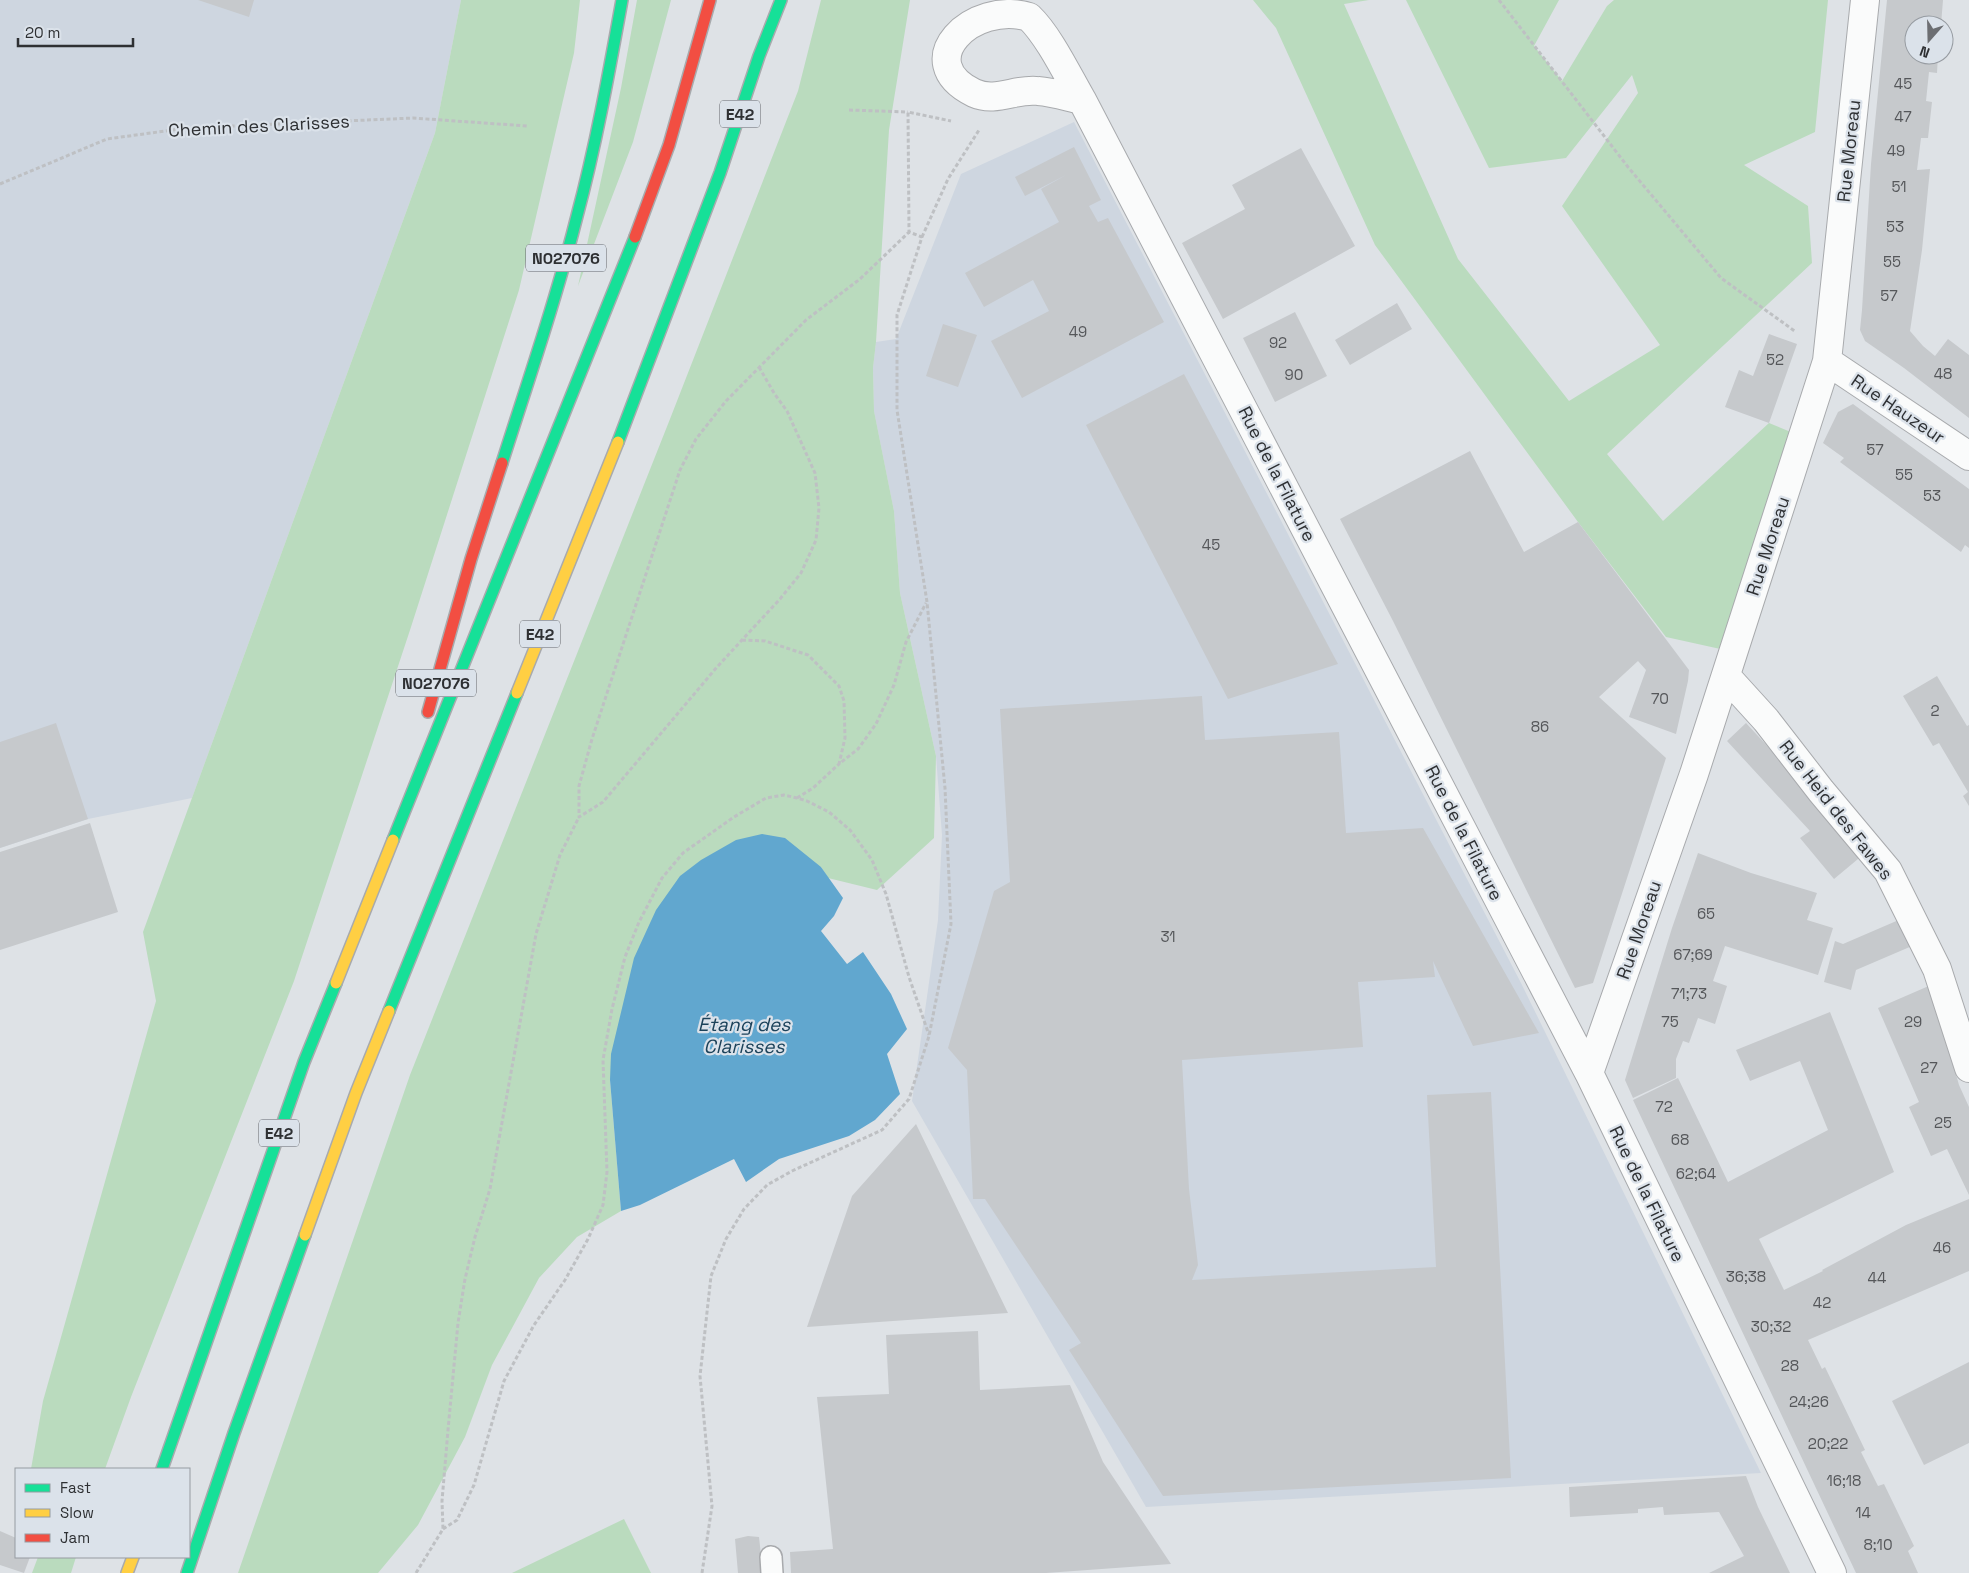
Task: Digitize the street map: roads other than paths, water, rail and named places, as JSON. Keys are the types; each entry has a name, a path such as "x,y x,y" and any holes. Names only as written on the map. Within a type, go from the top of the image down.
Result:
{"highway":[{"name":"N027076","path":"425,721 486,510 542,343 570,244 600,117 622,0"},
{"name":"E42","path":"162,1468 304,1062 617,286 669,144 710,0"},
{"name":"E42","path":"187,1573 234,1433 356,1093 605,475 720,173 759,56 768,0"},
{"path":"759,56 781,0"},
{"path":"386,855 417,750"},
{"path":"127,1573 133,1558"}],"street":[{"name":"Rue Moreau","path":"1589,1073 1694,774 1828,361 1865,0"},
{"name":"Rue de la Filature","path":"1082,100 1037,90 1016,92 997,97 975,93 963,85 951,69 947,49 952,29 963,14 980,4 992,2 1005,3 1016,7 1041,29 1082,100 1589,1073 1832,1573"},
{"name":"Rue Hauzeur","path":"1828,361 1969,456"},
{"name":"Rue Heid des Fawes","path":"1726,676 1766,720 1821,791 1888,871 1937,969 1969,1068"}],"water":[{"name":"Étang des Clarisses","path":"762,834 785,838 821,867 843,898 834,916 821,931 847,964 863,952 891,994 907,1029 887,1054 900,1094 875,1120 849,1136 779,1159 746,1182 734,1159 640,1205 621,1211 610,1080 611,1054 634,958 656,910 680,876 701,860 736,840"}]}
